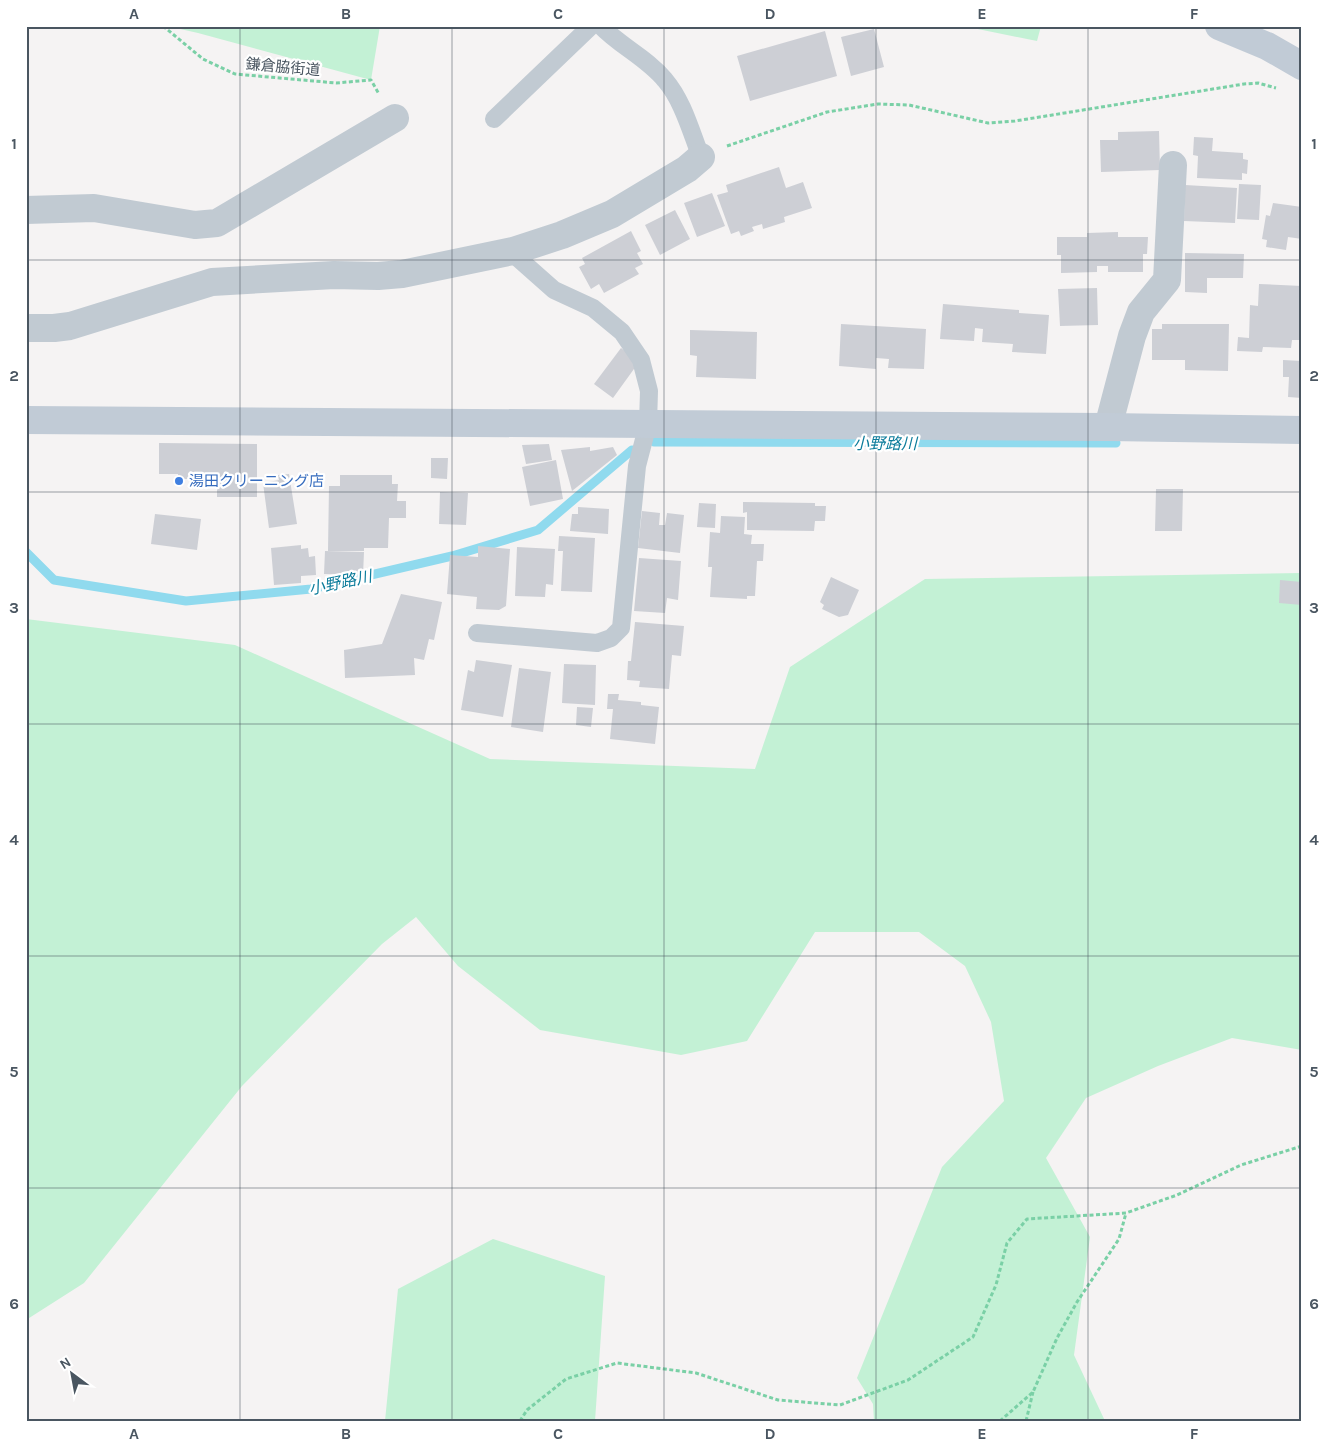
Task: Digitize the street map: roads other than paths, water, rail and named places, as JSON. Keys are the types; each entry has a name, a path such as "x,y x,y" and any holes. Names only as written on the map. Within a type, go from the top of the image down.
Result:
{"street":[{"path":"1219,26 1267,46 1302,66"},
{"path":"26,210 94,208 195,225 216,223 394,118"},
{"path":"26,328 70,326 212,282 325,275 378,276 402,274 513,251 562,235 612,214 687,169 701,157"},
{"path":"1108,427 1132,336 1141,312 1167,280 1173,165"},
{"path":"26,420 1302,430"}],"lane":[{"path":"494,119 591,26"},
{"path":"600,26 613,39 650,65 666,81 679,102 701,157"},
{"path":"477,633 598,643 611,638 621,628 637,466 648,424 649,391 641,360 622,332 593,308 554,290 513,251"}],"waterway":[{"name":"小野路川","path":"654,442 1116,443"},
{"name":"小野路川","path":"26,552 54,580 186,601 311,589 452,556 538,530 632,450"}],"place":[{"name":"湯田クリーニング店","path":"179,481"}]}
